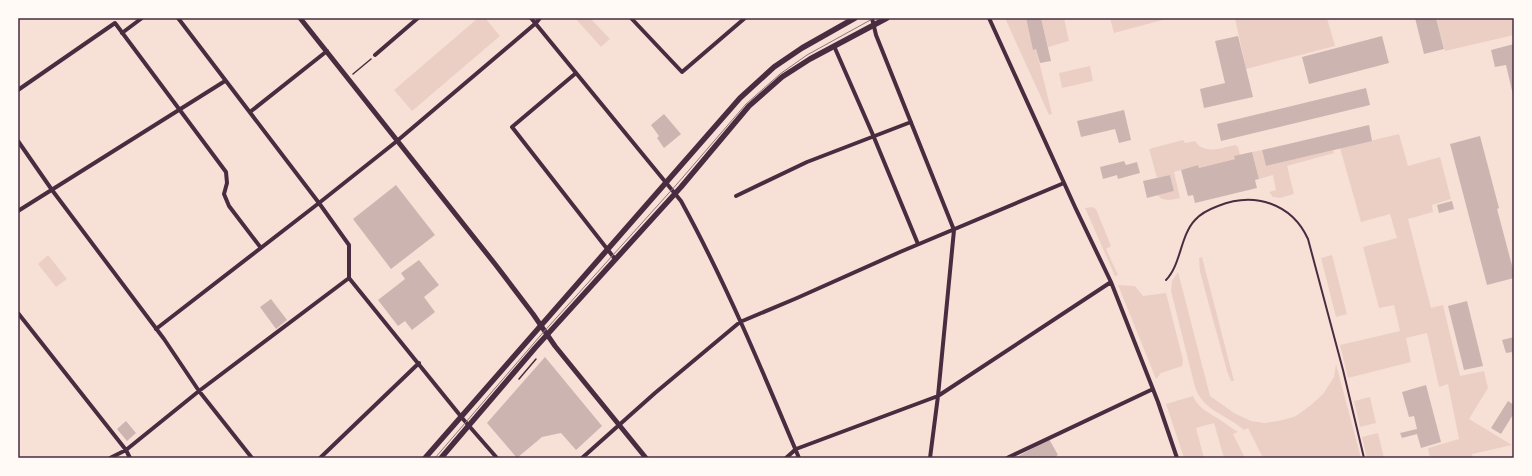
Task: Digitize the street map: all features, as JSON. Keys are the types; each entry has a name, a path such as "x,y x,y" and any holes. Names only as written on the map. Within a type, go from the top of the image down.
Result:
{"main road":[{"path":"425,458 740,98 774,67 802,48 855,18"},
{"path":"441,458 547,335 674,194 749,106 782,77 834,46 887,18"}],"street":[{"path":"122,33 142,18"},
{"path":"178,18 320,203 349,245 349,278 497,458"},
{"path":"300,18 505,276 547,335 646,458"},
{"path":"375,56 418,18"},
{"path":"531,18 681,201 698,232 740,322 800,458"},
{"path":"156,328 320,203 397,141 540,18"},
{"path":"631,18 682,72 740,20 746,18"},
{"path":"872,18 876,35 954,230 938,396 930,458"},
{"path":"989,18 1111,282 1153,389 1177,458"},
{"path":"18,90 115,23 226,172 227,183 224,194 229,206 261,248"},
{"path":"834,46 918,244"},
{"path":"250,112 327,51"},
{"path":"576,73 512,126 615,259"},
{"path":"18,211 225,81"},
{"path":"736,196 807,162 873,135 911,122"},
{"path":"18,141 52,190 156,328 199,391 252,458"},
{"path":"582,458 740,322 918,244 1064,183"},
{"path":"110,458 126,450 199,391 349,278"},
{"path":"786,458 796,449 938,396 1111,282"},
{"path":"18,313 126,450 130,458"},
{"path":"320,458 419,363"},
{"path":"1007,458 1153,389"}],"lane":[{"path":"1166,280 1194,220 1206,211 1227,203 1248,200 1272,204 1286,211 1294,218 1303,228 1308,239 1343,370 1364,458"}],"path":[{"path":"353,74 375,56"},
{"path":"519,379 536,359"}],"shaded area":[{"path":"478,18 485,18 500,36 412,111 394,90"},
{"path":"575,18 590,18 610,39 601,47"},
{"path":"1005,18 1026,18 1033,49 1036,49 1052,114 1049,115"},
{"path":"1041,18 1064,18 1069,41 1048,47"},
{"path":"1110,18 1170,18 1114,33"},
{"path":"1235,18 1327,18 1335,46 1246,69"},
{"path":"1436,18 1514,18 1514,35 1445,51"},
{"path":"1090,66 1093,81 1062,88 1059,73"},
{"path":"1399,134 1408,166 1440,157 1451,199 1432,205 1433,212 1408,219 1431,308 1443,305 1460,376 1484,371 1488,388 1469,419 1512,445 1472,454 1473,458 1430,458 1428,448 1459,439 1448,384 1439,387 1427,333 1406,338 1411,362 1348,378 1340,345 1400,331 1394,305 1379,308 1363,247 1397,238 1390,214 1361,222 1340,148"},
{"path":"1183,140 1185,143 1195,141 1203,148 1208,149 1219,149 1235,145 1238,147 1240,155 1235,159 1199,168 1198,165 1174,172 1180,198 1165,200 1158,195 1174,191 1170,175 1157,178 1149,149"},
{"path":"1262,150 1266,166 1333,150 1334,153 1287,166 1294,194 1280,198 1273,197 1269,192 1276,190 1273,175 1259,179 1252,152"},
{"path":"1092,207 1096,209 1111,246 1106,249 1118,275 1115,276 1085,208"},
{"path":"48,255 67,279 56,287 38,264"},
{"path":"1332,255 1347,314 1336,317 1321,258"},
{"path":"1202,257 1234,381 1231,381 1227,371 1200,272 1199,258"},
{"path":"1178,272 1210,396 1234,413 1251,421 1265,423 1283,420 1296,416 1323,394 1334,377 1336,364 1361,458 1263,458 1248,428 1244,430 1216,412 1204,402 1195,387 1171,291 1172,281"},
{"path":"1118,285 1135,286 1143,296 1166,293 1183,360 1182,366 1161,373 1156,379"},
{"path":"1193,396 1198,404 1204,409 1238,432 1233,434 1245,458 1224,458 1214,423 1196,428 1204,458 1184,458 1166,404"},
{"path":"1370,397 1376,423 1360,427 1354,401"},
{"path":"1378,433 1384,458 1367,458 1362,437"}],"building":[{"path":"1026,18 1041,18 1051,61 1040,63 1036,49 1033,50"},
{"path":"1415,18 1436,18 1444,49 1424,54"},
{"path":"1238,36 1253,97 1204,108 1200,89 1225,83 1215,41"},
{"path":"1382,36 1389,63 1309,84 1302,57"},
{"path":"1514,44 1513,95 1506,65 1495,67 1491,50"},
{"path":"1366,88 1370,105 1221,141 1217,124"},
{"path":"1124,110 1131,140 1119,143 1115,129 1081,137 1077,121"},
{"path":"664,114 681,134 664,148 657,138 659,136 651,125"},
{"path":"1369,125 1372,141 1266,166 1262,150"},
{"path":"1480,136 1514,273 1514,278 1487,285 1450,144"},
{"path":"1252,152 1259,179 1255,180 1257,188 1195,203 1193,195 1188,196 1181,170 1198,165 1199,168 1235,159 1234,156"},
{"path":"1124,161 1126,165 1137,162 1140,173 1118,179 1117,175 1103,179 1100,167"},
{"path":"1170,175 1174,191 1147,198 1143,181"},
{"path":"396,185 435,235 391,269 353,219"},
{"path":"1452,201 1454,209 1439,213 1437,205"},
{"path":"419,260 439,285 424,297 435,312 412,330 405,321 398,326 378,300 405,279 401,273"},
{"path":"271,299 287,320 276,329 260,307"},
{"path":"1467,301 1483,366 1464,370 1448,306"},
{"path":"1514,337 1513,358 1512,352 1506,353 1502,340"},
{"path":"545,357 602,426 576,450 561,433 542,437 517,458 487,423"},
{"path":"1426,385 1441,442 1421,448 1417,434 1402,438 1400,433 1417,429 1414,416 1409,417 1402,392"},
{"path":"1508,401 1514,405 1514,413 1501,434 1491,428"},
{"path":"126,421 136,433 127,441 117,429"},
{"path":"1049,439 1058,455 1053,458 1015,458"}],"tram line":[{"path":"435,458 540,336 677,184 746,104 780,74 807,55 874,18"}]}
